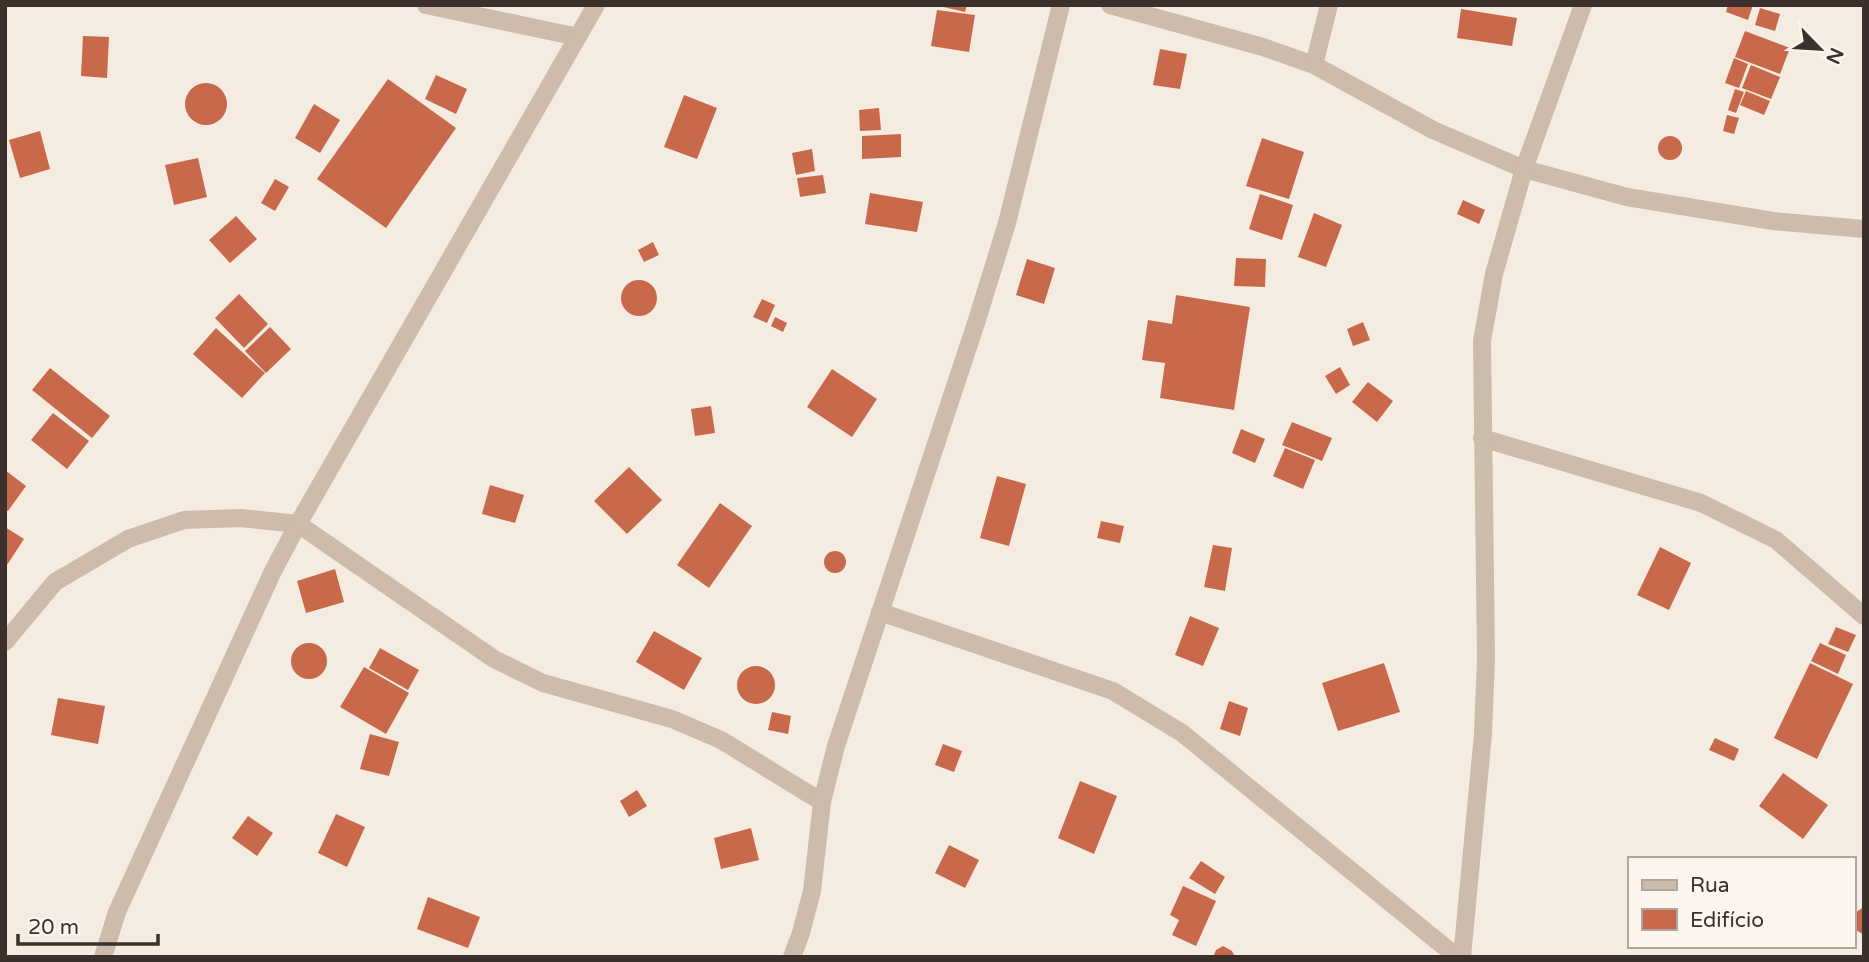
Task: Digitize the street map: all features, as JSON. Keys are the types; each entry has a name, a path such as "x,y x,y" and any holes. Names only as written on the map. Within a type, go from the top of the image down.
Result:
{"street":[{"path":"426,5 578,37"},
{"path":"103,957 117,912 273,571 596,5"},
{"path":"792,957 812,891 822,802 836,746 1007,223 1061,5"},
{"path":"1111,5 1263,47 1314,65 1433,130 1524,169 1627,197 1773,221 1864,229"},
{"path":"1314,65 1329,5"},
{"path":"1459,957 1483,734 1486,658 1482,341 1494,274 1524,169 1583,5"},
{"path":"1482,438 1702,503 1776,540 1864,616"},
{"path":"5,642 55,582 128,538 184,520 242,518 298,524 494,659 543,683 672,719 721,740 822,802"},
{"path":"880,612 1113,691 1182,733 1459,957"}],"building":[{"path":"935,5 967,5 965,12"},
{"path":"1728,5 1753,5 1748,20 1726,12"},
{"path":"1760,8 1780,14 1775,31 1755,25"},
{"path":"1461,9 1517,18 1512,46 1457,38"},
{"path":"937,10 975,15 969,52 931,46"},
{"path":"1745,31 1790,48 1780,74 1735,57"},
{"path":"83,36 109,37 107,78 81,76"},
{"path":"1160,49 1187,54 1180,89 1153,85"},
{"path":"1734,58 1748,64 1739,88 1725,83"},
{"path":"1751,65 1780,77 1771,99 1742,88"},
{"path":"436,75 467,89 456,114 425,99"},
{"path":"388,79 456,128 386,228 317,179"},
{"path":"206,83 221,89 227,104 221,119 206,125 191,119 185,104 191,89"},
{"path":"1735,89 1744,92 1736,113 1728,110"},
{"path":"1746,91 1770,101 1764,115 1740,105"},
{"path":"684,95 717,108 697,159 664,147"},
{"path":"314,104 340,120 320,153 295,138"},
{"path":"879,108 881,130 860,131 859,110"},
{"path":"1727,115 1739,118 1734,134 1723,131"},
{"path":"40,131 50,169 20,178 9,140"},
{"path":"901,134 901,157 862,159 862,136"},
{"path":"1665,136 1675,136 1682,143 1682,153 1675,160 1665,160 1658,153 1658,143"},
{"path":"1262,138 1304,152 1289,199 1246,186"},
{"path":"812,149 815,171 796,175 792,153"},
{"path":"198,158 207,197 174,205 165,165"},
{"path":"823,175 826,193 800,197 797,178"},
{"path":"275,179 289,187 275,211 261,203"},
{"path":"870,193 923,202 917,232 865,224"},
{"path":"1260,194 1293,205 1282,240 1249,229"},
{"path":"1463,200 1485,210 1479,224 1457,214"},
{"path":"1314,213 1342,225 1326,267 1298,257"},
{"path":"236,216 257,239 230,263 209,240"},
{"path":"653,242 659,255 644,262 638,250"},
{"path":"1236,258 1266,259 1265,287 1234,286"},
{"path":"1027,259 1055,268 1044,304 1016,295"},
{"path":"639,280 652,285 657,298 652,311 639,316 626,311 621,298 626,285"},
{"path":"239,294 268,324 244,348 215,318"},
{"path":"1176,295 1250,307 1234,410 1160,398 1165,363 1142,360 1148,320 1172,324"},
{"path":"762,299 775,305 767,323 753,317"},
{"path":"775,317 787,323 783,332 771,326"},
{"path":"1363,322 1370,340 1353,346 1347,329"},
{"path":"270,327 291,349 266,373 245,351"},
{"path":"216,328 265,373 242,398 193,354"},
{"path":"1340,367 1350,385 1336,394 1325,376"},
{"path":"50,368 110,416 92,438 32,390"},
{"path":"832,369 877,399 852,437 807,407"},
{"path":"1368,382 1393,401 1377,422 1352,402"},
{"path":"711,406 715,433 695,436 691,409"},
{"path":"53,413 89,441 67,469 31,440"},
{"path":"1292,422 1332,438 1322,461 1282,445"},
{"path":"1241,429 1265,439 1255,463 1232,453"},
{"path":"1285,448 1315,460 1303,489 1273,476"},
{"path":"629,467 662,500 627,534 594,501"},
{"path":"5,470 26,486 8,511 5,509"},
{"path":"997,476 1026,484 1009,546 980,538"},
{"path":"490,485 524,495 515,523 482,514"},
{"path":"720,503 752,526 709,588 677,565"},
{"path":"1101,521 1124,526 1120,543 1097,538"},
{"path":"5,527 24,539 5,568"},
{"path":"1213,545 1232,548 1225,591 1204,587"},
{"path":"1660,547 1691,563 1669,610 1637,595"},
{"path":"835,551 843,554 846,562 843,570 835,573 827,570 824,562 827,554"},
{"path":"335,569 344,602 306,613 297,581"},
{"path":"1190,616 1219,628 1203,666 1175,655"},
{"path":"1836,627 1856,635 1848,652 1828,644"},
{"path":"654,631 702,658 684,690 636,662"},
{"path":"309,643 322,648 327,661 322,674 309,679 296,674 291,661 296,648"},
{"path":"1820,643 1846,655 1838,674 1811,661"},
{"path":"380,648 419,670 408,690 369,668"},
{"path":"1384,663 1400,712 1338,731 1322,683"},
{"path":"1810,663 1853,684 1817,759 1774,738"},
{"path":"756,666 769,672 775,685 769,698 756,704 743,698 737,685 743,672"},
{"path":"364,667 409,693 386,734 340,707"},
{"path":"58,698 105,706 98,744 51,735"},
{"path":"1229,701 1248,708 1240,736 1220,729"},
{"path":"772,712 791,716 788,734 768,730"},
{"path":"370,734 399,742 389,776 360,769"},
{"path":"1715,738 1739,749 1734,761 1709,750"},
{"path":"943,744 962,751 954,772 935,765"},
{"path":"1783,773 1828,805 1803,839 1759,806"},
{"path":"1080,781 1117,796 1094,854 1058,838"},
{"path":"637,790 647,806 629,817 620,801"},
{"path":"336,814 365,827 347,867 318,853"},
{"path":"248,816 273,833 257,856 232,838"},
{"path":"751,828 759,860 721,869 714,838"},
{"path":"949,845 979,860 965,888 935,873"},
{"path":"1201,861 1225,877 1215,894 1189,878"},
{"path":"1183,886 1216,901 1196,946 1172,935 1179,920 1170,915"},
{"path":"428,897 480,917 468,948 417,929"},
{"path":"1864,907 1864,935 1855,928 1856,912"},
{"path":"1223,946 1232,951 1235,957 1213,957 1216,950"}]}
